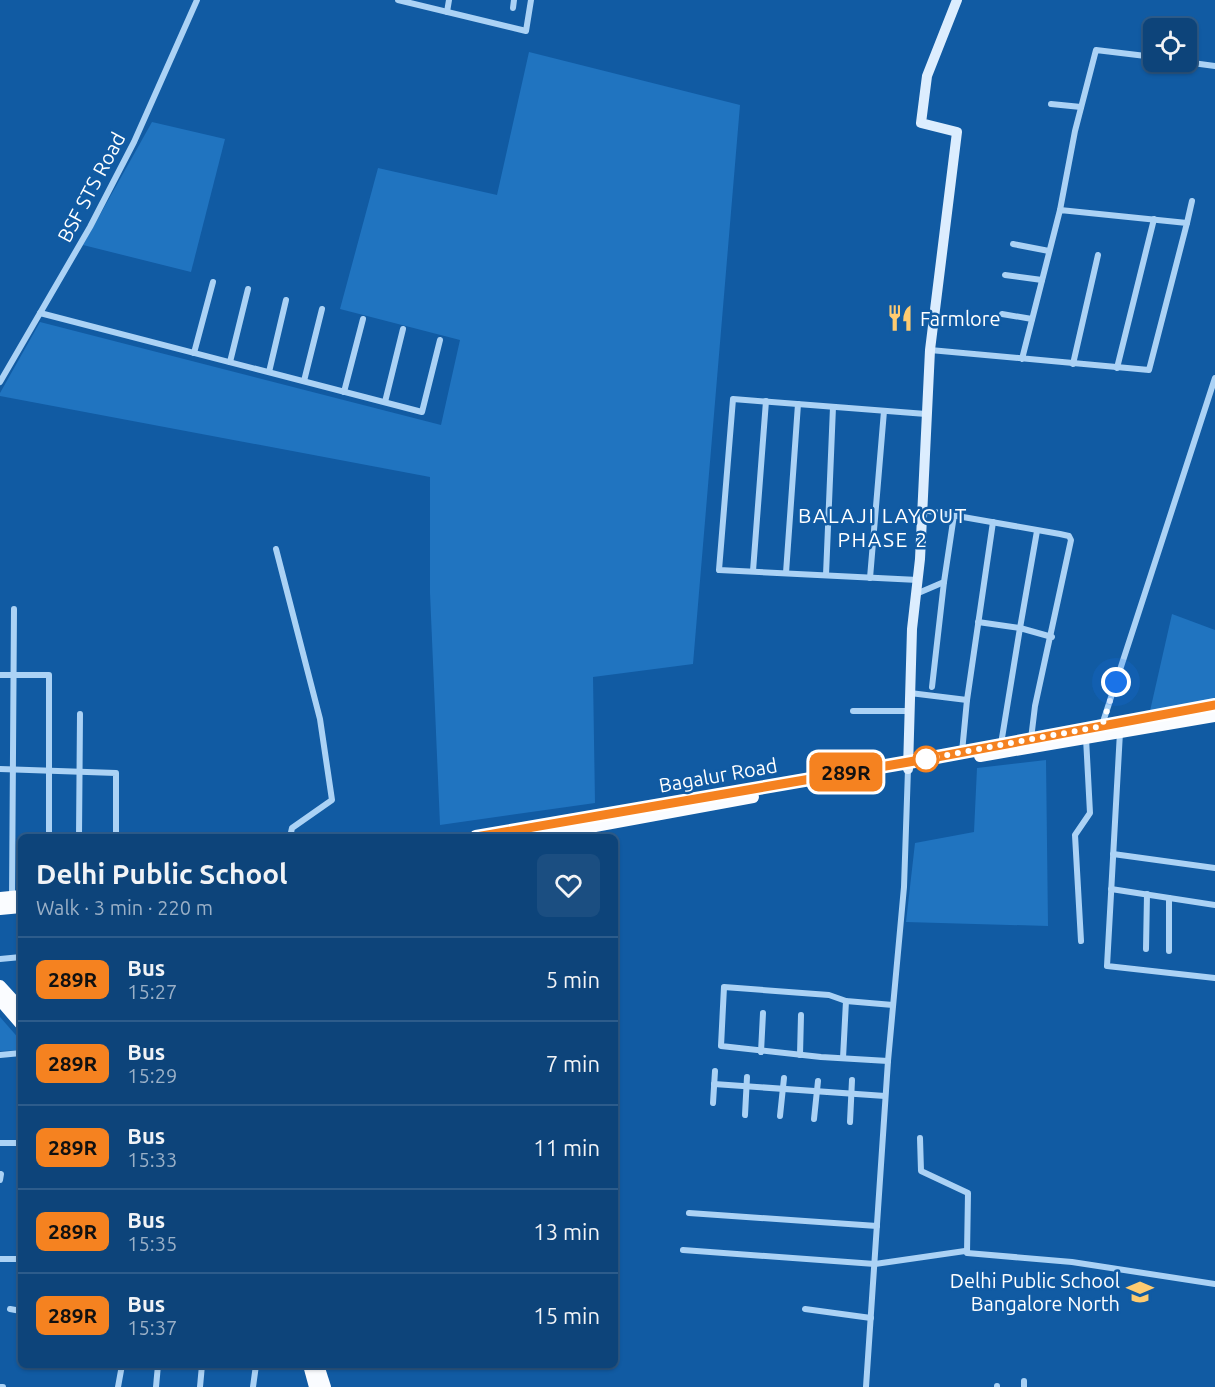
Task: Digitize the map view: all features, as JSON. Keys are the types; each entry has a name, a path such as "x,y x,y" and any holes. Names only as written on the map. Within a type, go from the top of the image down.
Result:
{"main road":[{"name":"Bagalur Road","path":"908,765 1001,744 1102,730 1215,705"},
{"name":"Bagalur Road","path":"549,834 627,817 908,765 1086,738 1102,730 1120,732 1215,716"},
{"name":"Bagalur Road","path":"499,834 627,817"},
{"path":"0,909 18,907"},
{"path":"0,986 18,1006"},
{"path":"0,1000 18,1021"},
{"path":"310,1368 315,1387"},
{"path":"319,1368 325,1387"}],"street":[{"name":"BSF STS Road","path":"0,382 134,142 197,0"},
{"path":"398,0 526,30 531,0"},
{"path":"447,12 449,0"},
{"path":"513,8 514,0"},
{"path":"866,1387 885,1096 904,886 910,693 923,510 930,350 957,132 921,123 927,76 957,0"},
{"path":"1022,359 1060,210 1081,107 1096,50 1143,56"},
{"path":"1197,64 1215,66"},
{"path":"1052,105 1081,107"},
{"path":"930,350 1147,371 1152,367 1192,201"},
{"path":"1060,210 1187,223"},
{"path":"1118,368 1154,219"},
{"path":"1013,244 1049,251"},
{"path":"1073,364 1098,255"},
{"path":"1005,275 1042,280"},
{"path":"194,353 213,282"},
{"path":"230,362 248,289"},
{"path":"269,372 286,300"},
{"path":"304,381 322,309"},
{"path":"40,313 422,412 440,340"},
{"path":"1002,314 1032,319"},
{"path":"344,392 363,319"},
{"path":"385,402 403,329"},
{"path":"1102,730 1215,378"},
{"path":"918,580 719,570 734,399 926,414"},
{"path":"753,571 766,401"},
{"path":"786,573 798,404"},
{"path":"826,575 833,407"},
{"path":"870,578 884,411"},
{"path":"923,510 1069,536 1071,540 1052,637 1035,706 1031,739"},
{"path":"932,687 954,515"},
{"path":"962,752 967,700 993,522"},
{"path":"1001,744 1037,531"},
{"path":"276,549 320,719 332,800 292,828 291,834"},
{"path":"916,594 944,582"},
{"path":"11,897 14,609"},
{"path":"978,622 1020,628 1052,637"},
{"path":"0,675 49,675 49,834"},
{"path":"910,693 967,700"},
{"path":"853,711 910,711"},
{"path":"79,834 80,714"},
{"path":"1120,732 1107,966 1215,978"},
{"path":"1081,941 1075,835 1090,813 1086,738"},
{"path":"0,769 116,773 117,834"},
{"path":"1113,854 1215,868"},
{"path":"1111,889 1215,904"},
{"path":"1146,949 1147,894"},
{"path":"1169,898 1169,951"},
{"path":"0,959 18,957"},
{"path":"888,1061 761,1052 721,1046 724,987 829,995 846,1001 893,1005"},
{"path":"843,1058 846,1001"},
{"path":"761,1052 763,1013"},
{"path":"800,1055 801,1015"},
{"path":"0,1055 18,1053"},
{"path":"713,1103 715,1071"},
{"path":"745,1114 747,1077"},
{"path":"780,1116 783,1078"},
{"path":"850,1122 852,1080"},
{"path":"814,1119 818,1081"},
{"path":"714,1084 885,1096"},
{"path":"920,1138 921,1172 968,1193 965,1251"},
{"path":"0,1143 18,1143"},
{"path":"0,1180 1,1174"},
{"path":"689,1213 877,1226"},
{"path":"683,1250 875,1264 965,1251 1072,1262 1215,1284"},
{"path":"0,1259 18,1259"},
{"path":"805,1309 871,1318"},
{"path":"10,1310 18,1311"},
{"path":"118,1387 121,1368"},
{"path":"156,1387 158,1368"},
{"path":"200,1387 202,1368"},
{"path":"253,1387 256,1368"}],"shaded area":[{"path":"529,52 740,105 693,664 593,677 595,803 440,825 430,593 430,477 0,396 0,393 40,322 441,425 460,340 340,309 378,168 497,195"},
{"path":"152,122 225,139 191,272 83,245"},
{"path":"1172,614 1215,630 1215,699 1150,711"},
{"path":"1046,760 1048,926 906,922 915,843 974,832 977,768"},
{"path":"0,1017 18,1038 18,1050 0,1051"}],"bus line":[{"name":"289R","path":"496,834 926,759 1215,705"}],"place":[{"name":"Farmlore","path":"900,318"},
{"name":"Delhi Public School Bangalore North","path":"1140,1292"}],"district":[{"name":"BALAJI LAYOUT PHASE 2","path":"883,527"}],"route":[{"path":"926,759 1102,726 1116,682"}]}
